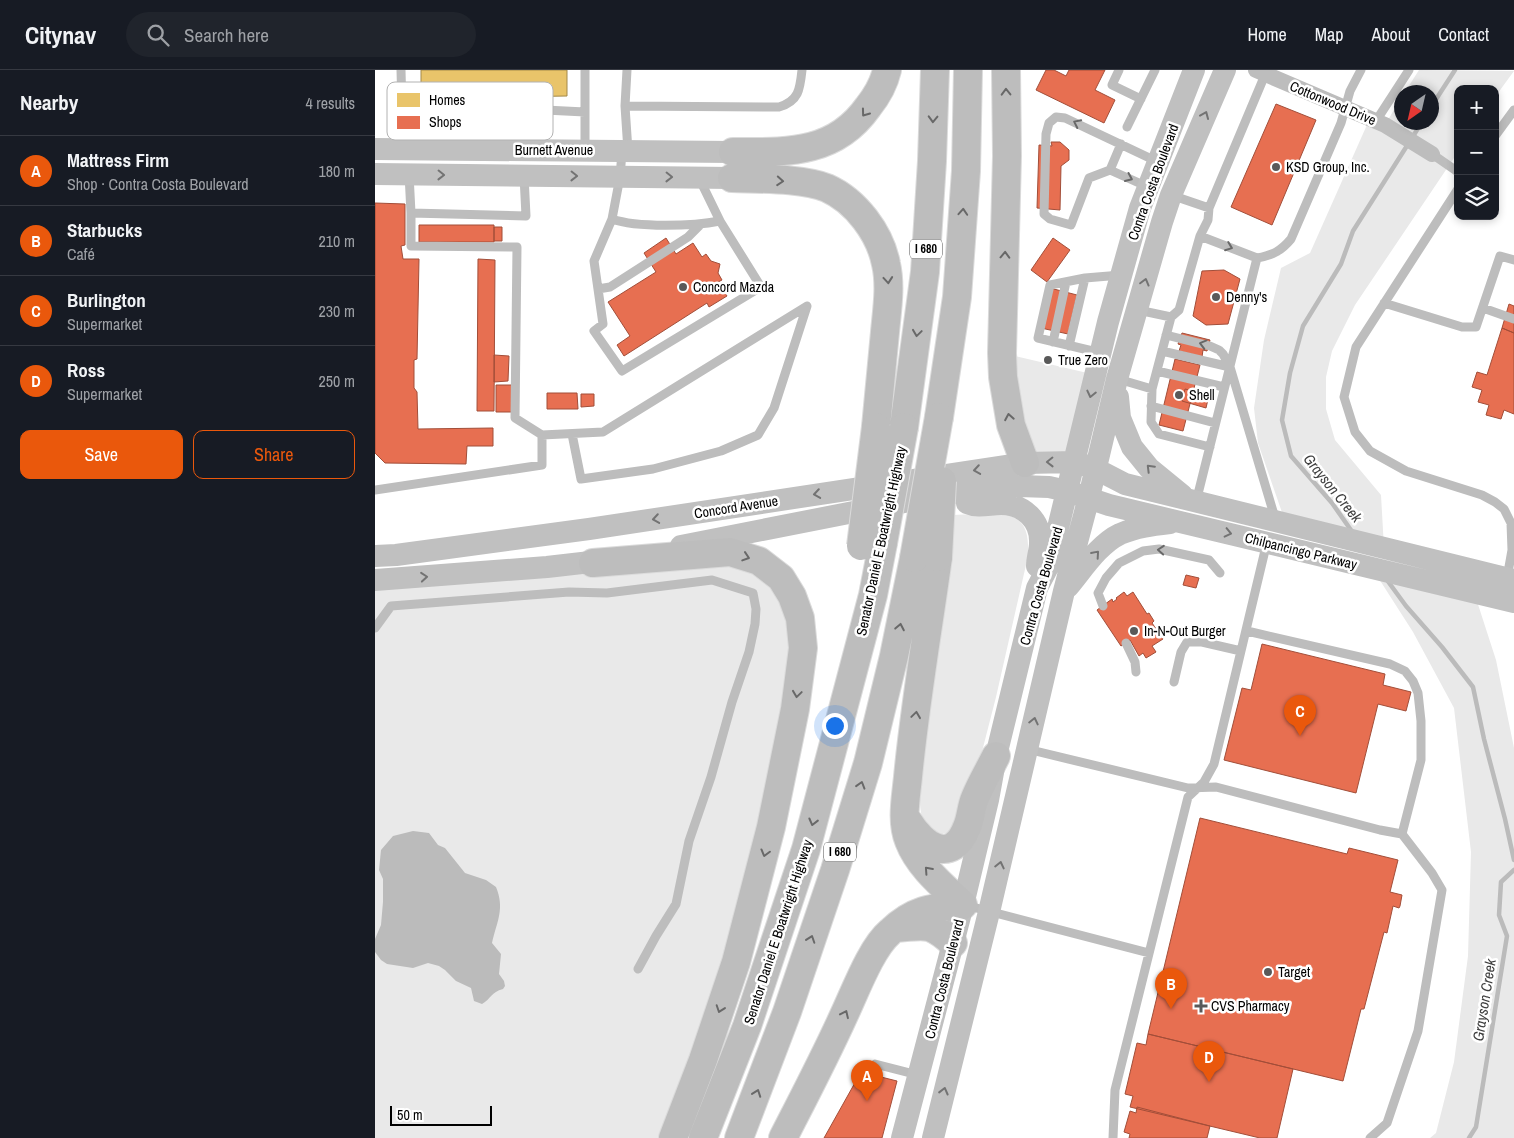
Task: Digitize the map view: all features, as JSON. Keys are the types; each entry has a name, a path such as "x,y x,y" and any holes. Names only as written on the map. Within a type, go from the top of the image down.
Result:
{"highway":[{"path":"733,165 819,145 842,134 859,120 876,98 887,70"},
{"name":"Senator Daniel E Boatwright Highway","path":"703,1138 747,1026 806,849 873,595 872,544 904,427 925,272 932,161 935,70"},
{"name":"I 680","path":"739,1138 787,1012 835,870 868,763 894,656 926,558 939,417 957,297 966,171 968,70"},
{"path":"1006,70 1007,156 1003,377 1011,425 1025,462"},
{"path":"733,165 827,188 849,202 867,221 877,238 886,263 889,291 876,427 872,544"},
{"path":"593,563 730,552 759,561 781,578 792,596 800,618 803,648 795,709 771,827 736,962 703,1060 673,1138"},
{"path":"926,558 905,829 916,855 926,868 963,905"},
{"path":"905,815 915,834 933,847 946,848 956,844 967,827 974,800 995,756"},
{"path":"783,1138 872,958 884,938 893,928 917,912 931,908 963,905"},
{"path":"893,928 929,926 940,932 953,944"}],"main road":[{"name":"Contra Costa Boulevard","path":"933,1138 989,912 1064,590 1089,498 1085,466 1101,353 1141,208 1194,70"},
{"path":"1186,159 1178,136 1199,86 1199,79 1194,70"},
{"name":"Contra Costa Boulevard","path":"903,1138 963,905 995,756 1037,588 1049,565 1067,491 1085,466 1117,379 1171,195 1225,70"},
{"name":"Burnett Avenue","path":"375,148 625,151 733,165"},
{"name":"Burnett Avenue","path":"375,174 699,178 733,165"},
{"path":"1117,379 1119,418 1132,447 1149,468 1192,500"},
{"name":"Concord Avenue","path":"375,556 396,555 589,529 1025,462 1085,466"},
{"name":"Chilpancingo Parkway","path":"1085,466 1125,484 1510,579"},
{"name":"Concord Avenue","path":"375,580 593,563 945,494 1019,486 1049,487 1089,498"},
{"path":"945,494 975,506 1009,504 1020,508 1031,516 1040,534 1037,588"},
{"name":"Chilpancingo Parkway","path":"1089,498 1514,602"},
{"path":"1064,590 1101,548 1119,534 1146,526 1181,522"},
{"path":"1267,542 1269,536 1275,532 1320,538 1337,536"},
{"path":"1405,575 1416,570 1434,570 1485,582 1501,582 1510,579"}],"street":[{"name":"Cottonwood Drive","path":"1263,71 1376,121 1432,154"}],"lane":[{"path":"585,70 585,150"},
{"path":"627,70 625,151 612,219 594,261 603,324 594,331 622,371 761,287 720,222 699,178"},
{"path":"625,106 779,108 788,105 794,99 800,89 802,70"},
{"path":"1119,70 1112,85 1141,99"},
{"path":"1127,127 1155,70"},
{"path":"1200,236 1257,258 1271,256 1283,248 1291,239 1341,123 1344,108 1361,70"},
{"path":"1376,121 1409,70"},
{"path":"1210,447 1159,434 1151,422 1152,389 1171,317 1179,310 1209,208 1263,71"},
{"path":"553,110 585,112"},
{"path":"1499,131 1514,110"},
{"path":"1149,187 1110,170 1089,178 1071,225 1049,219 1044,214 1046,134 1049,123 1056,117 1065,118 1158,162"},
{"path":"403,140 403,149"},
{"path":"1110,170 1121,144"},
{"name":"Cottonwood Drive","path":"1432,154 1454,169"},
{"path":"409,174 411,246 517,247 515,418 543,435 603,432 807,306 774,408 758,435 721,451 662,466 581,479 572,434"},
{"path":"411,212 527,216 524,176"},
{"path":"1171,195 1209,208"},
{"path":"1454,195 1356,346 1344,397 1355,432 1369,451 1406,471 1482,495 1504,509 1511,523 1510,579"},
{"path":"612,219 625,223 701,225 720,222"},
{"path":"598,289 610,287 689,237 701,225"},
{"path":"1384,303 1462,327 1476,327 1500,256 1514,260"},
{"path":"1192,500 1210,447 1257,258"},
{"path":"1101,353 1038,338 1050,286 1085,278 1121,275"},
{"path":"1069,346 1085,278"},
{"path":"1053,342 1066,282"},
{"path":"1483,308 1514,319"},
{"path":"1138,310 1171,317"},
{"path":"1166,335 1209,346 1223,354 1230,367 1281,522"},
{"path":"1162,351 1230,367"},
{"path":"1157,371 1225,387"},
{"path":"1117,379 1152,389"},
{"path":"1151,406 1215,423"},
{"path":"375,490 541,465 543,435"},
{"path":"1113,1138 1115,1090 1188,797 1204,782 1214,764 1267,542"},
{"path":"1103,606 1098,593 1105,578 1119,563 1143,551 1159,549 1209,560 1221,573"},
{"path":"375,628 391,606 569,592 607,593 712,580 753,593 756,610 749,652 732,702 711,777 689,841 676,904 638,969"},
{"path":"1247,631 1381,661 1405,671 1413,682 1417,693 1421,721 1421,760 1402,834"},
{"path":"1174,682 1181,652 1187,642 1202,642 1241,651"},
{"path":"1126,643 1135,662 1136,672"},
{"path":"1027,749 1188,788 1216,787 1380,830 1402,834 1433,874 1442,890 1418,1031 1387,1123 1370,1138"},
{"path":"963,905 1149,953"},
{"path":"875,1064 919,1075"}],"shaded area":[{"path":"1419,70 1514,71 1499,92 1499,85 1454,85 1454,158 1355,305 1332,351 1326,377 1326,409 1335,440 1381,495 1384,548 1286,524 1258,443 1254,408 1264,340 1281,268 1310,253 1370,118 1385,125 1394,110 1394,130 1439,130 1439,85 1409,85"},
{"path":"1002,353 1096,375 1075,462 1025,463"},
{"path":"997,513 1014,517 1023,526 1028,539 1028,556 996,697 966,814 948,833 936,835 927,826 922,817 920,783 952,515"},
{"path":"730,552 792,596 795,709 673,1138 375,1138 375,580"},
{"path":"1372,568 1474,592 1496,660 1514,748 1514,1138 1430,1138 1436,1133 1454,1062 1468,956 1471,852 1454,708 1413,632"},
{"path":"413,831 429,833 438,845 445,848 465,873 486,880 496,887 499,895 500,909 492,943 501,954 499,974 505,986 482,1004 474,1001 471,988 456,981 439,966 428,963 413,968 387,964 375,952 375,939 381,925 383,902 383,879 379,870 381,850 393,836"}],"building: Homes":[{"path":"421,70 567,70 567,96 553,96 553,82 421,82"}],"building: Shops":[{"path":"1046,70 1054,70 1066,76 1069,70 1105,70 1095,90 1115,100 1104,123 1036,90"},
{"path":"1276,104 1316,120 1272,225 1231,207"},
{"path":"1051,142 1060,142 1069,150 1069,160 1061,166 1060,210 1037,208 1039,145 1052,146"},
{"path":"375,203 405,204 405,245 401,246 403,259 419,259 417,359 414,360 414,388 417,392 418,429 493,428 493,446 467,446 466,464 385,463 375,453"},
{"path":"419,225 494,225 494,242 419,242"},
{"path":"494,227 502,227 502,241 494,241"},
{"path":"666,238 676,254 693,243 702,257 706,254 711,261 720,264 718,273 722,280 718,282 727,296 709,307 707,303 624,356 617,345 630,336 608,302 656,272 644,253"},
{"path":"1053,238 1070,250 1047,282 1031,270"},
{"path":"478,259 495,260 494,411 477,411"},
{"name":"Denny's","path":"1224,270 1240,279 1228,324 1206,325 1193,316 1202,271"},
{"path":"1050,288 1077,295 1068,334 1041,328"},
{"path":"1509,304 1514,306 1514,333 1502,328"},
{"path":"1502,328 1514,333 1514,414 1504,410 1501,419 1486,415 1489,405 1478,402 1482,390 1472,387 1477,372 1487,375"},
{"path":"1182,333 1210,340 1207,351 1203,350 1202,357 1179,351 1181,345 1178,344"},
{"path":"494,355 509,356 508,381 494,382"},
{"name":"Shell","path":"1175,359 1200,365 1183,431 1159,425"},
{"path":"496,385 512,385 512,412 496,412"},
{"path":"1185,389 1209,395 1206,408 1182,401"},
{"path":"547,393 577,393 578,409 547,409"},
{"path":"581,394 594,394 594,406 581,407"},
{"path":"1186,575 1199,578 1196,588 1183,585"},
{"name":"In-N-Out Burger","path":"1124,592 1127,596 1133,592 1147,614 1149,613 1154,621 1152,623 1163,639 1152,646 1156,652 1146,658 1143,653 1139,656 1130,640 1121,646 1097,610 1112,599 1113,602"},
{"path":"1262,644 1385,674 1383,685 1411,692 1406,711 1378,704 1356,793 1224,760 1242,688 1251,690"},
{"name":"Target","path":"1200,818 1347,854 1349,848 1398,860 1390,892 1402,895 1400,906 1399,908 1393,906 1387,933 1384,932 1364,1009 1361,1009 1343,1081 1148,1034"},
{"path":"1148,1034 1293,1069 1277,1138 1260,1138 1130,1107 1133,1096 1125,1094 1137,1043 1146,1045"},
{"path":"861,1072 897,1081 882,1138 824,1138"},
{"path":"1137,1107 1210,1126 1207,1138 1129,1138 1130,1134 1124,1132 1130,1111 1136,1113"}],"waterway":[{"name":"Grayson Creek","path":"1439,95 1455,70"},
{"name":"Grayson Creek","path":"1353,533 1332,503 1291,456 1282,420 1290,373 1303,326 1341,264 1353,231 1417,130"},
{"name":"Grayson Creek","path":"1387,580 1473,687 1514,860"},
{"name":"Grayson Creek","path":"1469,1138 1476,1127 1507,936 1499,915 1501,882 1514,870"}],"place":[{"name":"KSD Group, Inc.","path":"1276,167"},
{"name":"Concord Mazda","path":"683,287"},
{"name":"Denny's","path":"1216,297"},
{"name":"True Zero","path":"1048,360"},
{"name":"Shell","path":"1179,395"},
{"name":"In-N-Out Burger","path":"1134,631"},
{"name":"Burlington","path":"1300,736"},
{"name":"Target","path":"1268,972"},
{"name":"CVS Pharmacy","path":"1201,1006"},
{"name":"Starbucks","path":"1171,1009"},
{"name":"Ross","path":"1209,1082"},
{"name":"Mattress Firm","path":"867,1101"}]}
